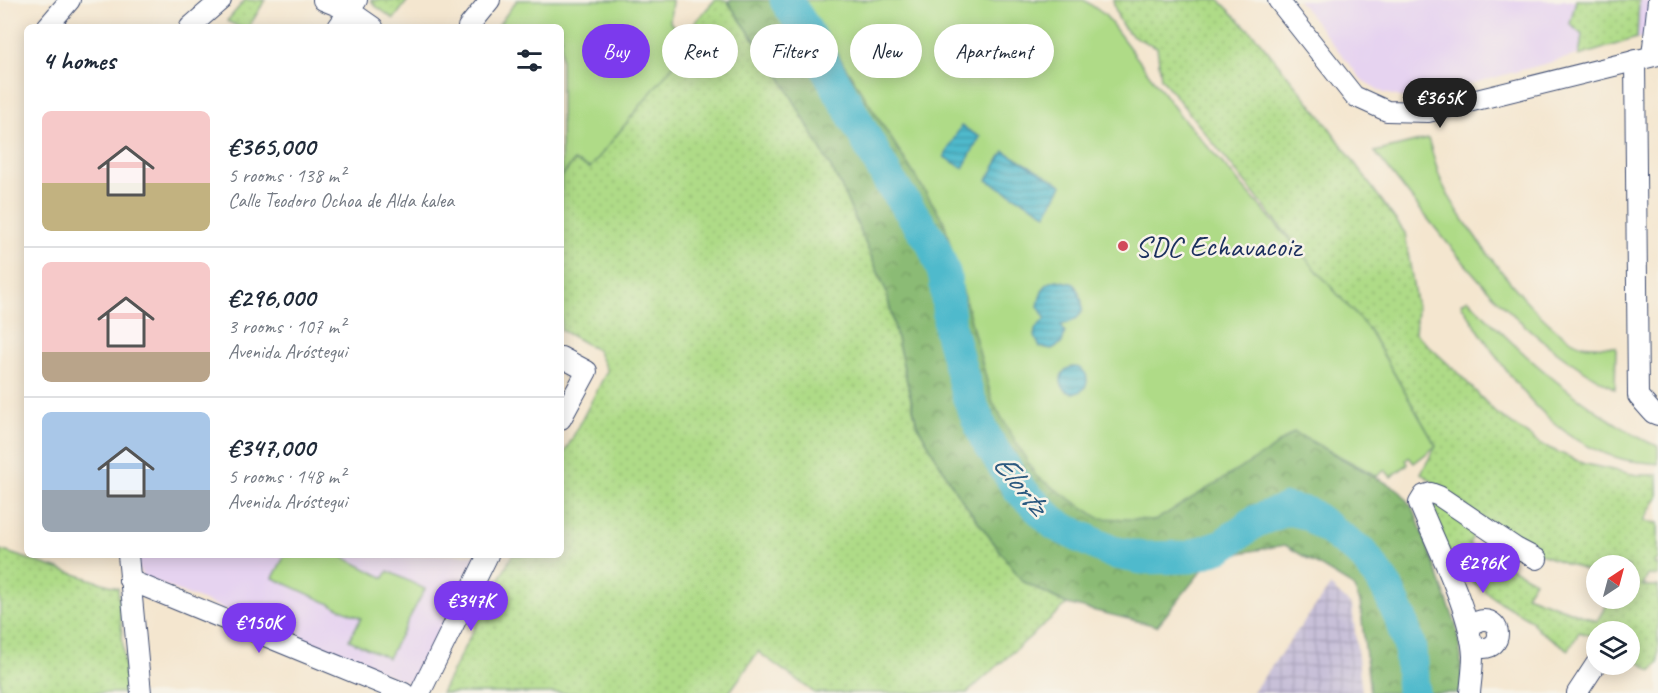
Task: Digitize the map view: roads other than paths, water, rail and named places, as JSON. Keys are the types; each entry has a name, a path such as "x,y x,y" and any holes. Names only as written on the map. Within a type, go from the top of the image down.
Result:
{"street":[{"path":"50,24 70,0"},
{"path":"193,24 221,0"},
{"path":"323,0 354,6 370,24"},
{"path":"1278,0 1354,96 1387,111 1428,112 1648,57"},
{"path":"1658,0 1648,57 1638,396 1653,413 1658,415"},
{"path":"470,24 482,3"},
{"path":"340,24 354,6"},
{"path":"564,359 587,371 564,413"},
{"path":"1470,693 1477,627 1457,596 1419,503 1424,495 1439,496 1516,548 1537,559"},
{"path":"128,558 141,693"},
{"path":"420,693 487,558"},
{"path":"129,580 404,693"},
{"path":"1472,673 1494,643 1482,648 1473,643 1477,627"},
{"path":"1577,693 1589,675"}],"water":[{"path":"961,126 980,137 963,168 944,157"},
{"path":"1004,151 1062,185 1046,214 987,180"},
{"path":"1057,280 1074,284 1081,298 1082,309 1076,319 1061,325 1065,332 1062,343 1052,349 1040,347 1035,332 1046,319 1038,306 1041,293 1045,286"},
{"path":"1074,367 1083,371 1087,380 1083,389 1074,393 1065,389 1061,380 1065,371"}],"waterway":[{"name":"Elortz","path":"786,0 808,34 890,182 932,242 945,276 950,330 968,396 986,439 1019,489 1056,525 1112,552 1142,558 1190,557 1223,545 1256,521 1287,509 1309,514 1363,554 1387,588 1410,648 1413,693"}],"place":[{"name":"SDC Echavacoiz","path":"1123,246"}]}
